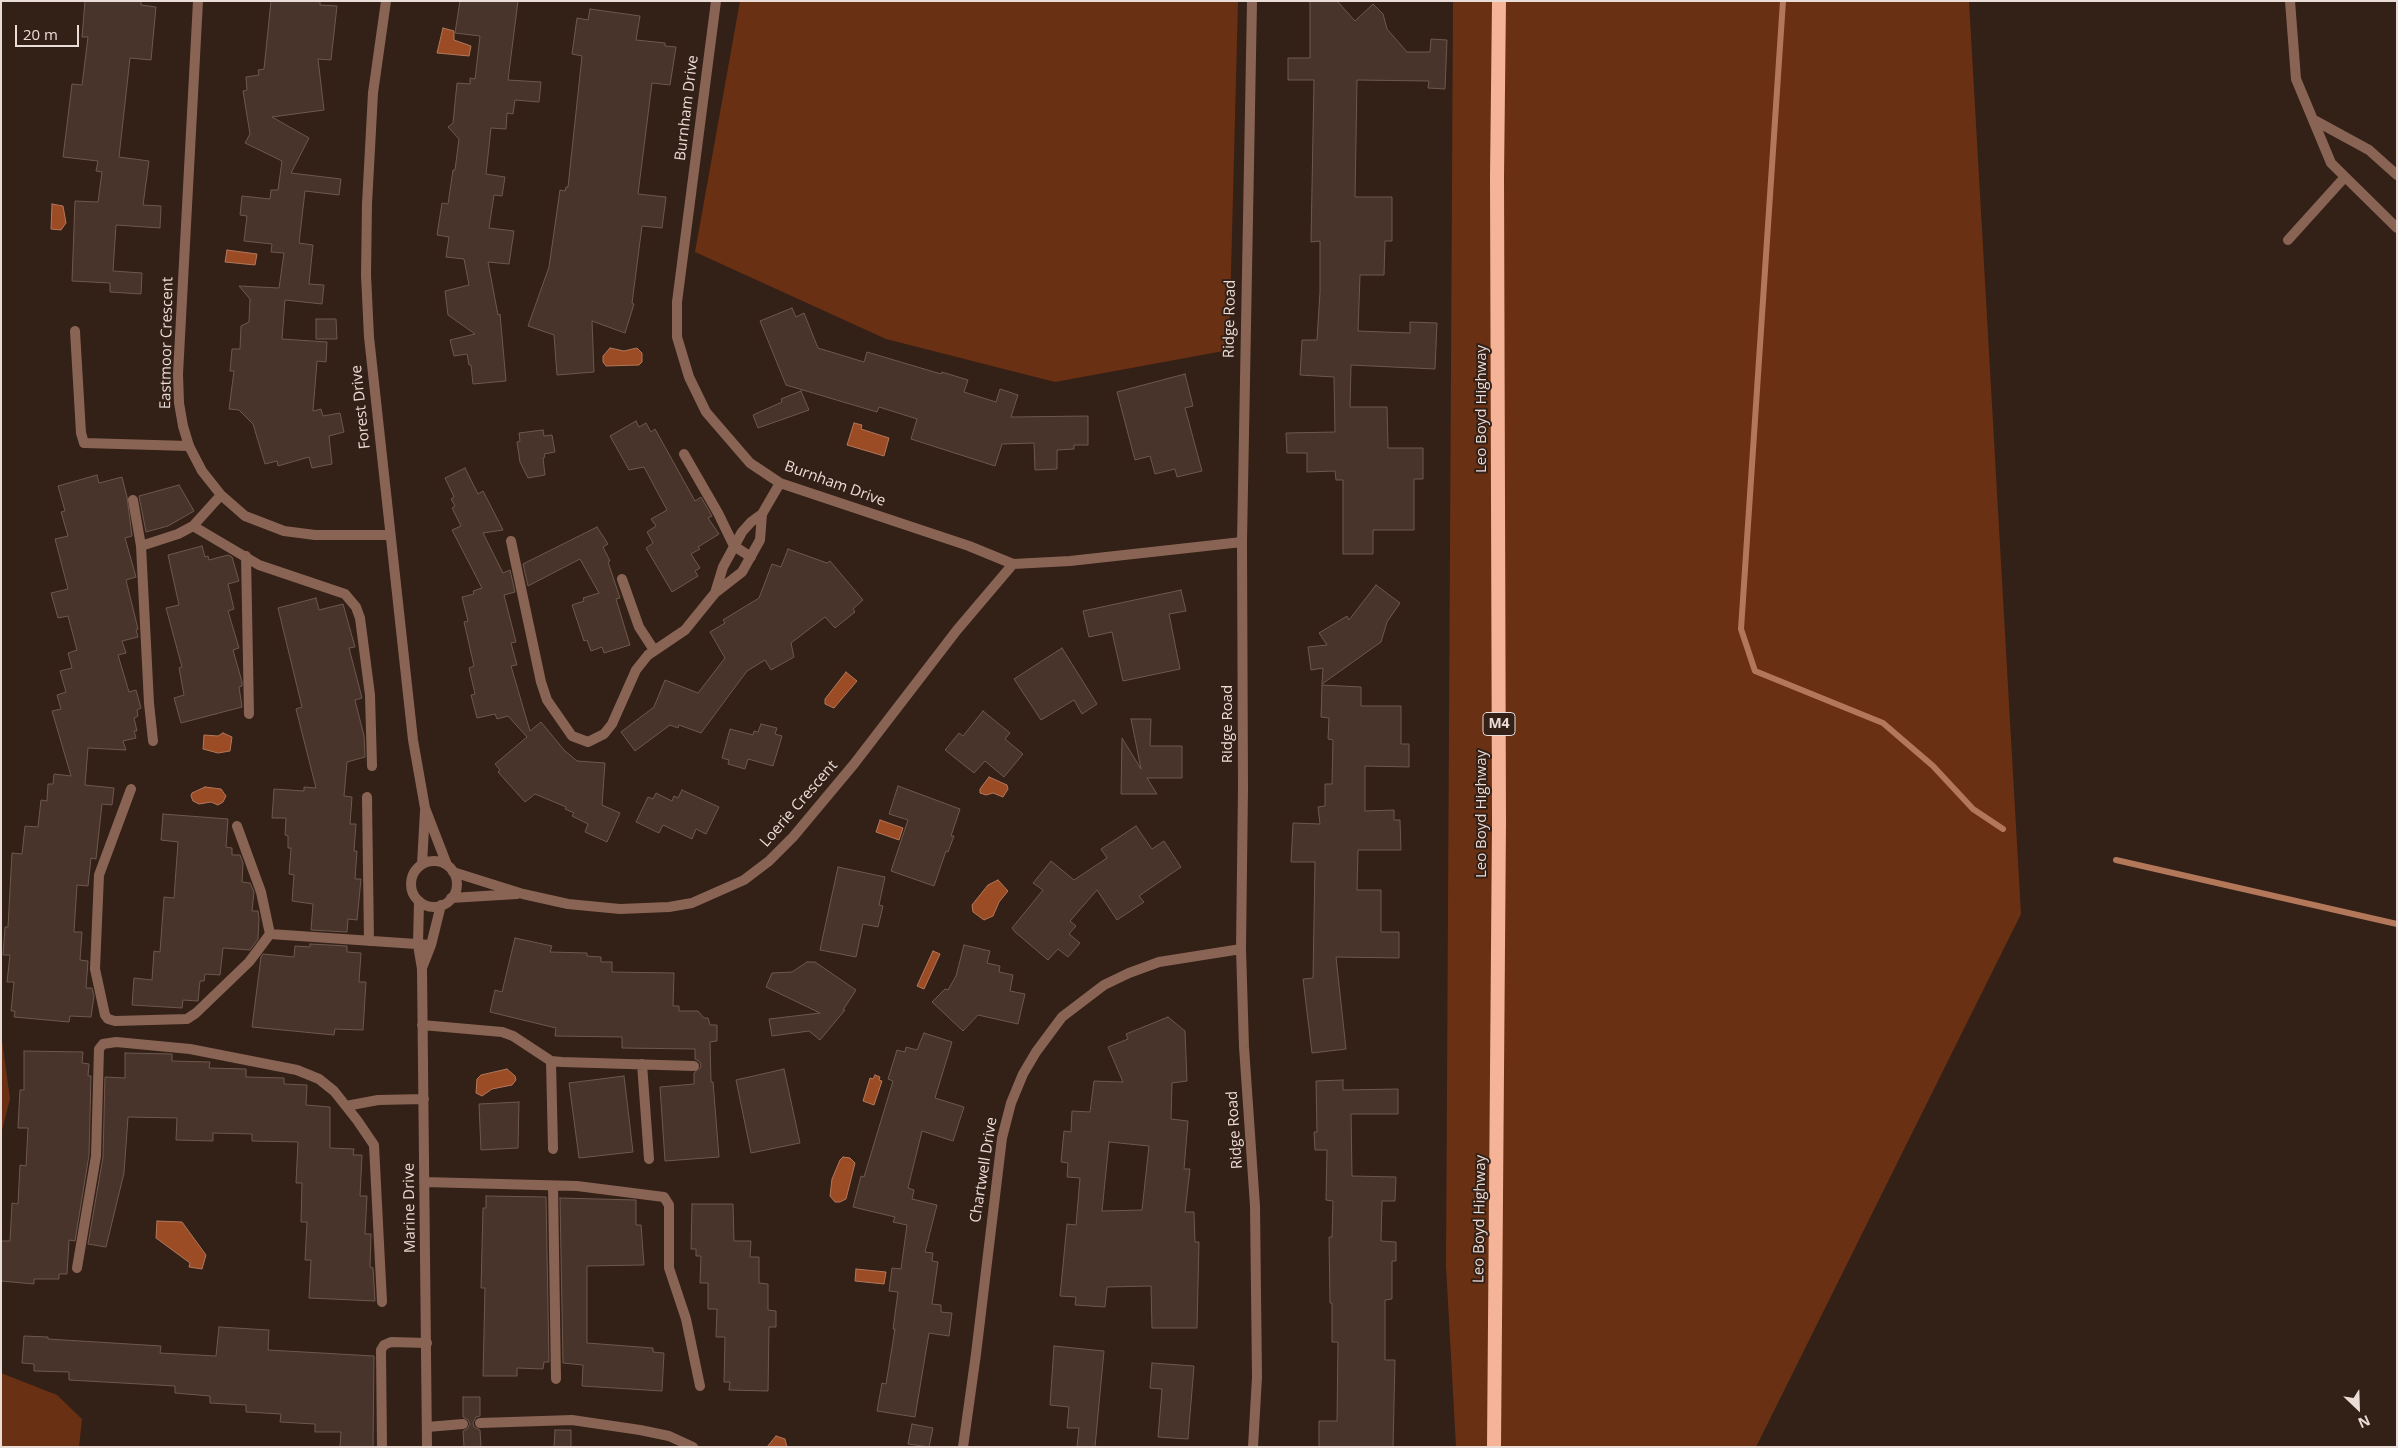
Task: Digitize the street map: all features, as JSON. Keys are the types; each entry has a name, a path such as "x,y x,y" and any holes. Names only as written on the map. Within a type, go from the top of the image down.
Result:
{"highway":[{"name":"Leo Boyd Highway","path":"1494,1447 1499,822 1497,176 1500,1"}],"street":[{"name":"Eastmoor Crescent","path":"198,1 178,374 182,426 189,446 202,471 220,495 245,516 284,531 316,535 390,536"},
{"name":"Forest Drive","path":"386,1 373,93 366,275 369,337 413,740 425,808 450,869"},
{"name":"Burnham Drive","path":"716,1 677,302 677,337 689,377 706,412 750,463 780,484 969,546 1013,564 1242,542"},
{"name":"Ridge Road","path":"1252,1 1242,542 1243,788 1241,949 1244,1048 1256,1236 1257,1376 1253,1447"},
{"path":"2290,1 2296,78 2331,163 2344,178 2397,228"},
{"path":"2314,120 2370,150 2397,175"},
{"path":"2288,240 2344,178"},
{"path":"75,331 81,433 84,443 189,446"},
{"path":"684,454 718,513 734,546 751,557"},
{"path":"715,593 722,567 734,546 746,527 762,514 780,484"},
{"path":"141,546 178,534 193,526 220,495"},
{"path":"133,500 141,546 149,703 153,741"},
{"path":"511,542 541,682 547,700 572,736 588,742 604,734 612,724 636,670 654,650 685,630 715,593 742,572 760,540 762,514"},
{"path":"193,526 259,565 345,594 356,607 360,618 370,695 372,766"},
{"path":"246,556 249,714"},
{"name":"Loerie Crescent","path":"450,869 523,894 585,906 620,909 669,907 713,895 744,880 769,861 793,838 854,764 957,630 1013,564"},
{"path":"622,579 639,627 654,650"},
{"path":"131,789 99,875 95,969 105,1014 108,1019 115,1021 187,1019 196,1014 249,962 270,934 261,892 237,826"},
{"path":"367,797 369,941"},
{"name":"Forest Drive","path":"422,864 425,808"},
{"path":"430,861 450,869 456,881 456,890 451,898 441,905 433,906 419,901 412,892 411,882 414,871 422,864 430,861"},
{"name":"Loerie Crescent","path":"451,898 523,894"},
{"name":"Marine Drive","path":"419,901 418,945 422,969 424,1099 427,1447"},
{"name":"Marine Drive","path":"422,969 431,945 441,905"},
{"path":"270,934 431,945"},
{"name":"Chartwell Drive","path":"962,1447 976,1354 1002,1138 1011,1103 1023,1074 1036,1052 1062,1017 1104,984 1129,972 1160,962 1241,949"},
{"path":"422,1025 502,1032 513,1036 551,1061 694,1066"},
{"path":"78,1268 96,1156 99,1049 103,1044 116,1042 190,1049 296,1070 319,1079 346,1106 374,1145 382,1302"},
{"path":"551,1061 553,1148"},
{"path":"642,1064 649,1159"},
{"path":"346,1106 378,1100 424,1099"},
{"path":"424,1182 553,1186 660,1195 667,1200 670,1268 686,1318 700,1386"},
{"path":"553,1186 556,1379"},
{"path":"382,1447 381,1350 384,1345 392,1342 427,1343"},
{"path":"480,1423 544,1419 580,1420 612,1424 669,1436 693,1447"},
{"path":"427,1427 463,1424"}],"shaded area":[{"path":"740,1 1238,1 1229,350 1055,382 886,339 695,252"},
{"path":"1453,1 1969,1 2021,914 1756,1447 1456,1447 1446,1266"},
{"path":"443,28 454,31 454,40 471,46 469,56 437,53"},
{"path":"52,204 63,206 66,223 61,230 51,229"},
{"path":"227,250 257,254 255,265 225,262"},
{"path":"610,348 624,351 637,348 642,353 642,362 639,365 606,366 603,362 603,356"},
{"path":"854,423 862,425 861,429 889,438 884,456 847,445"},
{"path":"846,672 857,681 834,708 825,704 825,699"},
{"path":"223,733 232,737 230,751 218,753 203,749 204,735 218,736"},
{"path":"989,777 1007,785 1008,789 1003,797 993,793 986,795 980,793 980,789"},
{"path":"205,787 221,789 226,796 223,802 218,805 211,802 199,804 193,801 192,793"},
{"path":"880,820 903,828 899,840 876,832"},
{"path":"998,880 1008,891 999,902 993,916 984,920 973,912 972,905 988,885"},
{"path":"933,951 940,954 924,989 917,986"},
{"path":"1,1033 10,1099 1,1134"},
{"path":"507,1069 515,1076 516,1080 512,1085 492,1089 482,1096 476,1093 477,1079 481,1075"},
{"path":"875,1075 880,1077 879,1080 882,1081 874,1105 863,1101 870,1078 873,1079"},
{"path":"843,1157 850,1158 855,1163 846,1199 835,1202 830,1196 832,1179"},
{"path":"157,1221 182,1222 206,1255 202,1269 189,1267 190,1263 156,1238"},
{"path":"856,1269 886,1272 884,1284 855,1281"},
{"path":"1,1373 57,1395 82,1419 79,1447 1,1447"},
{"path":"776,1436 785,1439 787,1447 767,1447"}],"building":[{"path":"85,1 141,1 141,5 156,7 151,60 130,58 119,157 149,161 143,205 161,206 160,228 116,225 113,271 142,273 141,294 110,292 110,283 72,281 75,201 98,202 102,172 96,171 98,161 63,157 72,84 82,85 88,37 82,37"},
{"path":"271,1 320,1 320,5 337,6 331,60 318,59 324,110 272,117 309,138 291,173 341,179 339,195 305,191 299,243 313,245 309,284 324,285 322,304 285,300 282,339 327,342 326,362 317,361 313,411 321,409 323,416 340,413 344,432 329,436 332,464 312,468 309,457 278,466 277,461 265,464 253,424 239,410 229,409 234,371 230,371 232,349 240,349 241,326 249,322 250,299 239,286 279,288 284,253 271,252 272,244 244,241 247,216 240,215 242,196 270,199 271,190 278,190 282,161 245,143 250,134 243,91 247,90 246,77 259,75 258,70 264,69"},
{"path":"460,1 518,1 508,80 541,82 539,102 515,100 513,114 507,113 506,129 491,128 486,174 505,177 502,196 494,195 489,228 514,231 509,264 488,262 498,315 500,314 506,381 473,384 471,365 469,365 467,354 454,356 450,340 475,334 448,315 445,291 469,285 464,259 446,257 449,237 437,235 442,203 448,204 453,170 455,170 459,139 448,127 453,123 457,83 470,84 470,78 475,79 480,36 455,33"},
{"path":"1310,1 1337,1 1355,21 1373,4 1383,14 1387,29 1407,52 1430,52 1431,39 1447,40 1445,89 1428,88 1429,81 1357,80 1355,197 1392,197 1392,241 1385,241 1384,275 1360,275 1358,331 1410,333 1410,322 1437,323 1435,369 1351,365 1350,407 1387,407 1388,448 1423,448 1423,479 1414,479 1414,530 1373,530 1373,554 1343,554 1343,480 1336,480 1335,471 1307,472 1307,453 1287,453 1286,433 1335,432 1334,377 1300,375 1302,340 1317,340 1320,292 1320,241 1311,242 1314,80 1288,80 1288,58 1310,58"},
{"path":"590,9 640,16 636,40 665,43 665,46 676,47 670,85 652,83 638,194 666,197 662,228 642,226 632,303 634,304 625,333 592,321 594,372 557,375 554,335 528,326 549,267 560,190 565,191 566,187 568,187 582,56 572,54 577,18 588,20"},
{"path":"792,308 796,317 804,313 818,348 864,362 867,352 941,374 942,372 968,380 964,392 996,402 1000,389 1018,395 1011,417 1088,416 1088,445 1074,445 1074,449 1057,450 1057,469 1035,470 1034,443 1002,444 995,466 911,439 917,419 879,407 877,412 786,385 760,321"},
{"path":"316,319 336,319 337,339 316,339"},
{"path":"1185,374 1193,406 1185,408 1202,471 1177,477 1175,469 1155,474 1150,456 1135,460 1117,392"},
{"path":"801,391 809,410 758,428 753,415 782,402 781,399"},
{"path":"636,421 639,427 646,423 651,432 655,429 695,501 701,497 712,516 708,518 719,534 698,547 700,549 691,554 700,568 695,571 698,576 672,592 646,548 653,543 647,532 656,526 651,519 667,510 644,467 629,470 610,436"},
{"path":"543,430 544,436 552,435 555,452 544,454 545,475 528,478 520,462 517,442 520,441 519,433"},
{"path":"465,468 478,494 483,491 503,530 483,533 503,573 510,570 515,592 504,595 516,642 511,643 517,665 511,666 530,731 541,722 564,750 577,761 605,763 602,805 620,813 607,842 585,832 588,824 572,816 574,813 565,809 566,807 535,794 525,802 498,772 500,770 495,764 527,737 508,716 497,719 495,714 477,718 471,695 475,694 469,668 474,666 464,622 468,621 462,597 474,594 473,591 482,588 452,530 461,526 452,508 455,506 451,499 454,497 445,478"},
{"path":"97,475 99,483 122,477 127,497 132,536 125,538 136,577 126,580 138,629 136,630 138,637 122,641 126,653 118,655 129,692 136,690 141,708 137,710 138,716 134,718 137,731 134,731 136,738 123,741 126,750 88,748 85,785 114,788 112,805 102,804 96,859 91,858 88,886 77,885 74,932 82,932 80,960 88,961 86,988 92,988 94,996 91,1017 70,1016 69,1022 14,1017 15,1011 11,1011 14,982 7,982 10,955 3,955 5,927 8,927 12,853 22,854 25,826 38,827 41,800 47,801 48,784 53,784 54,774 71,776 52,711 61,709 57,695 66,692 60,671 72,668 68,653 77,650 68,616 58,618 51,593 68,589 55,539 68,536 61,512 65,511 58,486"},
{"path":"179,485 194,511 168,526 146,532 139,496"},
{"path":"597,527 608,544 603,547 610,561 608,562 620,598 616,599 630,645 604,653 602,647 591,651 587,640 584,641 572,605 584,601 583,598 599,593 580,559 528,586 523,564"},
{"path":"202,546 205,557 208,556 209,560 228,555 232,557 239,581 228,584 234,609 228,611 239,648 233,650 242,682 242,686 239,687 242,707 181,723 174,698 184,695 179,668 182,667 166,608 179,605 168,555"},
{"path":"788,549 827,563 830,561 863,600 853,609 855,612 835,628 825,617 791,643 794,657 771,670 765,660 747,671 701,733 679,725 678,728 670,725 635,751 621,732 654,707 665,680 698,693 725,658 710,632 725,623 723,620 759,598 772,564 781,567"},
{"path":"1376,585 1400,603 1387,622 1381,642 1322,684 1323,668 1311,670 1308,647 1327,645 1319,633 1347,616 1349,620"},
{"path":"1181,590 1186,611 1169,614 1180,669 1123,681 1112,632 1089,637 1083,611"},
{"path":"316,598 319,610 343,604 355,647 349,648 362,698 355,700 364,736 365,757 347,762 344,796 352,797 350,824 356,824 354,851 357,851 355,879 361,879 357,920 348,919 347,932 311,930 313,904 292,901 294,875 289,874 291,848 288,848 288,836 285,835 286,818 272,818 274,789 304,791 304,787 316,788 296,709 302,707 278,608"},
{"path":"1062,648 1097,704 1082,714 1074,700 1041,720 1014,679"},
{"path":"1322,685 1361,687 1361,706 1401,706 1401,744 1409,744 1409,767 1365,766 1365,811 1394,810 1394,820 1400,820 1401,850 1358,850 1357,890 1381,890 1381,932 1399,932 1399,958 1336,957 1346,1049 1312,1053 1303,979 1313,978 1315,862 1291,862 1293,823 1320,824 1318,807 1325,806 1325,784 1332,784 1333,740 1328,739 1329,718 1321,717"},
{"path":"983,711 1010,733 1005,739 1023,754 1004,777 985,761 974,773 945,750 959,733 963,736"},
{"path":"1131,719 1151,719 1150,746 1182,746 1182,778 1147,778 1157,794 1121,794 1122,738 1141,769"},
{"path":"761,724 777,728 775,734 782,736 773,766 748,759 745,769 728,764 729,760 722,758 730,729 753,735 754,731 758,732"},
{"path":"898,786 960,809 951,836 954,836 948,852 946,851 934,886 891,871 908,820 889,814"},
{"path":"682,790 719,807 706,834 696,829 692,839 663,825 659,833 636,822 648,797 653,799 656,793 672,801 674,796 678,798"},
{"path":"163,814 228,819 226,847 232,848 232,855 240,855 243,863 242,882 250,883 254,892 252,911 258,911 259,918 258,939 250,950 223,948 220,975 205,974 204,981 200,981 198,1001 183,1000 182,1008 132,1005 134,978 152,980 154,951 160,952 164,897 174,898 178,842 161,840"},
{"path":"1136,826 1152,849 1164,841 1181,867 1139,896 1144,902 1117,920 1097,890 1070,921 1076,926 1069,934 1080,943 1068,957 1058,949 1048,960 1015,932 1012,928 1043,890 1033,883 1051,861 1074,880 1107,858 1101,849"},
{"path":"838,867 885,877 879,905 883,906 878,927 863,924 856,957 820,950"},
{"path":"515,938 552,946 550,952 587,953 587,956 601,957 601,962 612,962 612,972 674,973 673,1006 679,1006 679,1011 698,1011 704,1018 708,1018 710,1025 717,1025 717,1041 710,1042 711,1082 713,1082 719,1157 665,1161 660,1087 694,1084 694,1073 701,1067 700,1062 695,1059 695,1049 622,1048 622,1037 555,1036 556,1028 490,1012 495,990 502,992"},
{"path":"310,944 347,946 347,952 361,953 359,982 366,982 363,1030 335,1029 334,1035 252,1027 261,957 263,954 294,957 295,946 310,947"},
{"path":"964,945 990,951 987,963 1000,966 999,972 1013,975 1010,991 1025,994 1018,1024 978,1015 963,1031 932,1002 945,989 948,990 956,976"},
{"path":"807,962 815,962 856,990 843,1010 845,1010 820,1040 809,1031 772,1036 769,1019 820,1013 766,987 772,973 792,972"},
{"path":"1168,1017 1185,1031 1187,1081 1172,1083 1171,1119 1188,1121 1184,1169 1190,1169 1185,1212 1194,1212 1195,1242 1199,1242 1197,1328 1152,1328 1151,1286 1107,1287 1105,1307 1075,1305 1076,1297 1060,1296 1067,1224 1076,1225 1080,1178 1067,1177 1068,1163 1061,1162 1064,1131 1071,1132 1072,1111 1090,1112 1094,1081 1123,1082 1108,1047 1128,1039 1126,1034","holes":["1109,1142 1149,1146 1142,1210 1102,1211"]},
{"path":"924,1033 952,1042 935,1098 964,1107 953,1141 922,1131 908,1188 914,1190 912,1199 937,1205 925,1252 933,1253 932,1261 938,1262 932,1304 941,1305 941,1312 952,1313 949,1336 929,1333 915,1417 877,1411 882,1383 886,1384 895,1329 893,1329 898,1292 889,1291 892,1268 901,1269 907,1225 893,1222 895,1217 853,1207 861,1176 864,1177 893,1081 888,1079 897,1050 905,1052 906,1047 917,1050"},
{"path":"24,1051 83,1052 82,1063 89,1064 88,1076 91,1076 89,1155 75,1241 69,1240 67,1274 59,1274 59,1279 34,1279 34,1284 1,1281 1,1241 10,1241 12,1203 18,1204 20,1165 26,1166 28,1128 18,1128 20,1090 24,1090"},
{"path":"125,1053 172,1054 172,1061 210,1062 209,1068 246,1069 246,1077 284,1078 284,1084 307,1085 306,1105 330,1107 330,1148 354,1149 353,1155 362,1155 360,1196 367,1196 365,1234 371,1234 370,1267 373,1268 375,1301 309,1298 311,1260 305,1260 307,1222 301,1222 302,1183 296,1183 298,1142 252,1141 252,1134 213,1133 213,1141 176,1140 177,1118 128,1117 124,1173 106,1247 88,1244 103,1157 105,1077 125,1078"},
{"path":"784,1069 800,1143 751,1153 736,1080"},
{"path":"624,1076 633,1152 579,1158 569,1083"},
{"path":"1343,1080 1343,1090 1398,1089 1398,1114 1351,1114 1352,1176 1396,1177 1395,1201 1382,1201 1381,1241 1396,1242 1396,1261 1392,1261 1392,1299 1385,1300 1385,1360 1395,1360 1393,1447 1319,1447 1319,1421 1337,1421 1338,1342 1332,1342 1332,1303 1330,1303 1329,1237 1332,1237 1333,1201 1326,1200 1327,1150 1315,1150 1314,1132 1317,1132 1316,1081"},
{"path":"519,1102 518,1148 481,1150 479,1104"},
{"path":"486,1196 546,1197 549,1362 544,1362 543,1369 517,1368 517,1376 483,1376 485,1288 481,1288 483,1208 486,1208"},
{"path":"560,1198 636,1200 636,1225 641,1225 644,1265 587,1266 587,1343 653,1348 653,1352 664,1353 662,1391 582,1386 583,1365 563,1363"},
{"path":"692,1204 733,1204 734,1241 751,1241 750,1257 759,1257 759,1283 768,1284 768,1310 776,1311 776,1327 769,1327 768,1391 729,1390 730,1382 724,1382 725,1337 716,1337 717,1309 708,1309 708,1283 700,1283 701,1256 696,1256 696,1249 691,1249"},
{"path":"219,1327 269,1330 268,1350 374,1356 373,1447 340,1447 341,1432 315,1432 315,1424 280,1422 281,1414 246,1412 246,1405 210,1403 210,1396 175,1393 175,1386 69,1380 69,1372 34,1371 34,1364 22,1363 24,1336 161,1346 160,1353 216,1356"},
{"path":"1054,1346 1104,1351 1095,1447 1077,1447 1079,1428 1067,1428 1069,1407 1050,1405"},
{"path":"1152,1363 1194,1366 1188,1439 1158,1437 1162,1389 1150,1388"},
{"path":"463,1397 480,1397 480,1416 476,1417 473,1423 474,1427 480,1430 481,1447 464,1447 463,1431 470,1424 463,1417"},
{"path":"912,1424 933,1428 929,1447 908,1444"},
{"path":"555,1430 571,1430 571,1447 554,1447"}],"waterway":[{"path":"1783,1 1741,629 1755,671 1883,723 1933,766 1973,809 2003,829"},
{"path":"2116,860 2397,924"}]}
